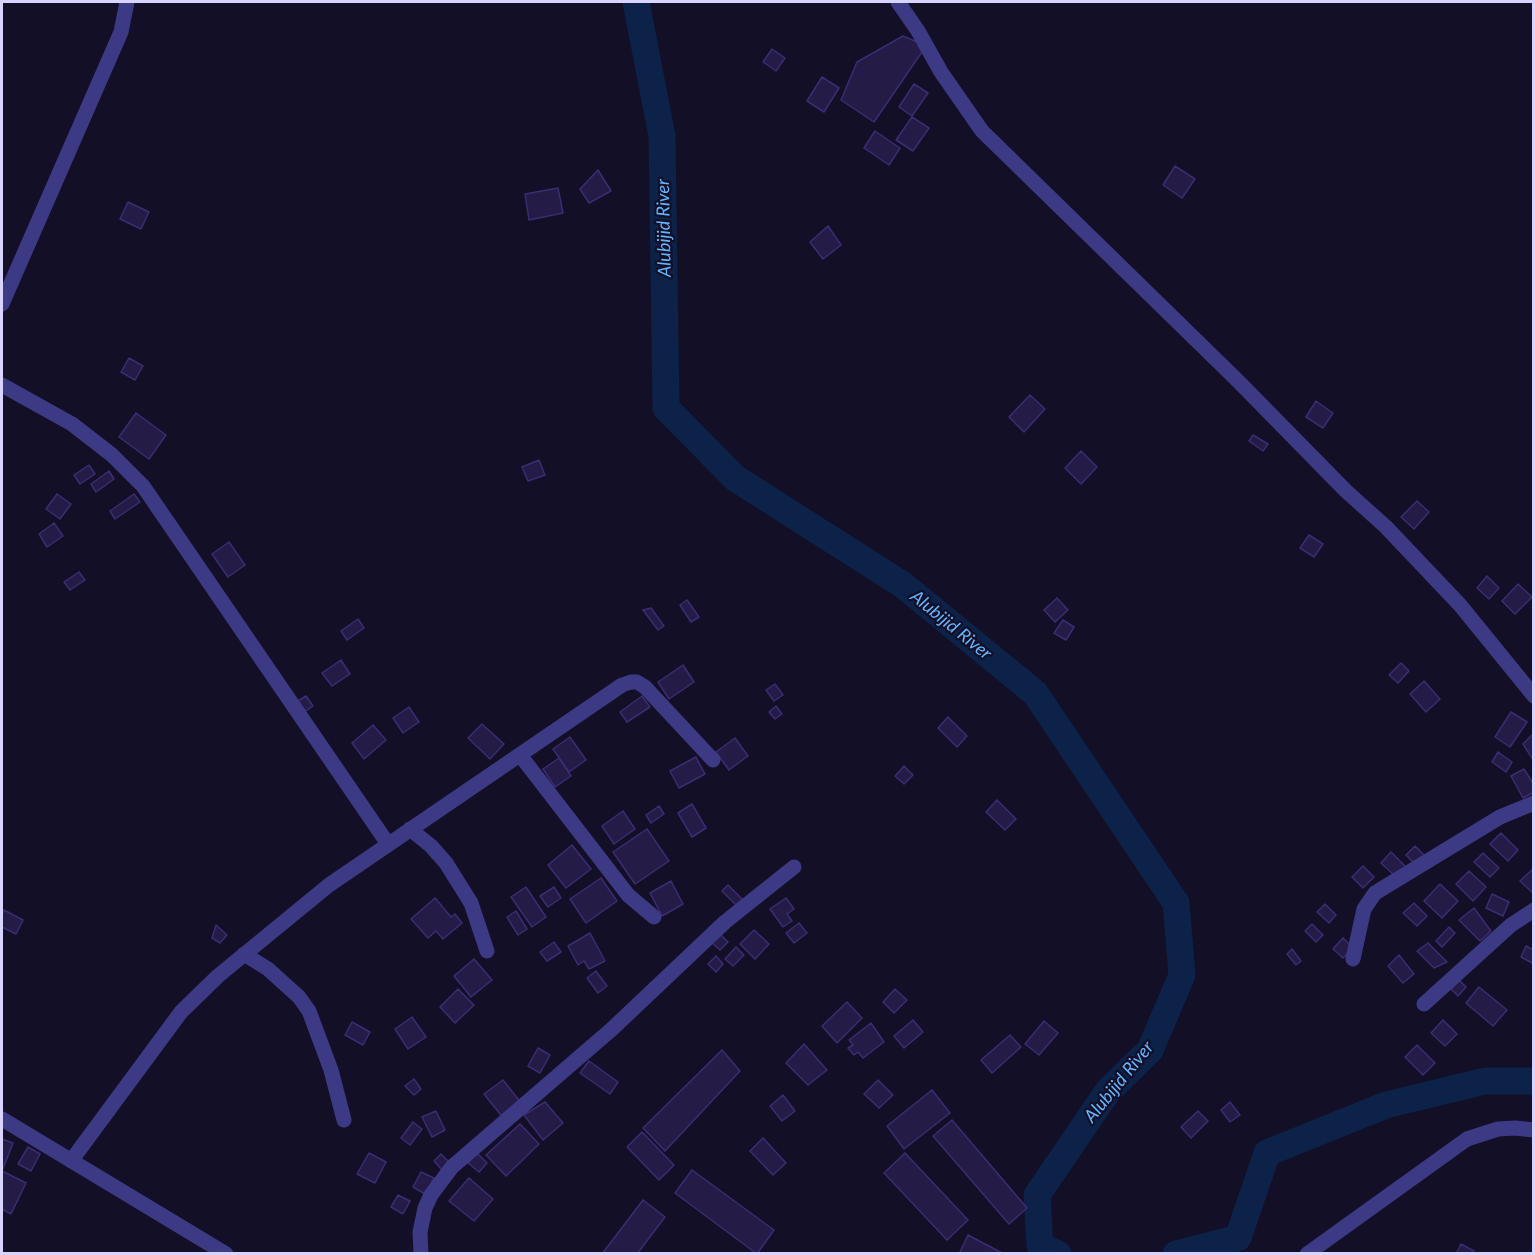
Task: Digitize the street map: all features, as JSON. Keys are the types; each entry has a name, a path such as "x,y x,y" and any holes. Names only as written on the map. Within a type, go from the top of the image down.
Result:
{"street":[{"path":"2,304 117,41 127,2"},
{"path":"898,2 918,31 941,72 982,131 1238,381 1346,491 1386,527 1460,605 1533,696"},
{"path":"2,385 72,424 112,455 143,486 388,844"},
{"path":"71,1161 181,1012 218,976 329,885 622,685 631,681 645,687 713,760"},
{"path":"520,755 628,895 654,917"},
{"path":"1353,959 1364,909 1375,893 1500,817 1533,803"},
{"path":"410,829 431,846 446,863 471,903 487,951"},
{"path":"421,1254 420,1232 425,1208 431,1195 452,1167 612,1029 725,922 794,867"},
{"path":"1424,1004 1511,925 1533,910"},
{"path":"244,954 268,969 299,997 309,1011 331,1070 344,1120"},
{"path":"5,1125 71,1161 226,1254"},
{"path":"1307,1254 1467,1138 1498,1129 1533,1130"}],"building":[{"path":"903,36 926,46 874,122 841,100 857,62"},
{"path":"772,49 785,58 776,71 763,62"},
{"path":"822,77 839,88 824,112 807,101"},
{"path":"914,84 928,93 912,116 899,107"},
{"path":"912,117 929,128 913,151 896,140"},
{"path":"875,131 900,148 889,165 864,148"},
{"path":"1175,166 1195,179 1182,198 1163,185"},
{"path":"598,170 611,191 589,203 580,189"},
{"path":"558,188 563,213 529,220 525,194"},
{"path":"128,202 149,212 141,229 120,219"},
{"path":"828,226 841,245 823,259 810,242"},
{"path":"129,358 143,366 135,380 121,372"},
{"path":"1030,395 1045,409 1024,432 1009,417"},
{"path":"1316,401 1333,413 1323,428 1306,417"},
{"path":"136,413 166,435 149,459 119,437"},
{"path":"1253,435 1268,444 1263,451 1249,441"},
{"path":"1081,451 1097,467 1081,484 1065,468"},
{"path":"539,460 545,475 528,481 522,467"},
{"path":"89,465 95,474 80,484 74,475"},
{"path":"109,471 114,479 96,492 91,484"},
{"path":"57,494 71,504 60,519 46,509"},
{"path":"134,494 140,502 115,519 110,511"},
{"path":"1417,501 1429,512 1414,529 1401,517"},
{"path":"54,523 63,536 47,547 39,534"},
{"path":"1309,535 1323,544 1314,557 1300,548"},
{"path":"229,542 245,565 228,577 212,554"},
{"path":"79,572 85,580 70,590 64,582"},
{"path":"1487,576 1499,588 1489,599 1477,588"},
{"path":"1518,584 1532,597 1515,614 1502,601"},
{"path":"1057,598 1068,610 1055,622 1044,610"},
{"path":"687,600 699,617 691,622 680,605"},
{"path":"651,608 664,626 658,630 643,610"},
{"path":"358,619 364,628 347,640 341,631"},
{"path":"1063,620 1074,627 1066,640 1054,633"},
{"path":"341,660 350,674 332,686 322,673"},
{"path":"1401,663 1409,671 1398,683 1389,675"},
{"path":"683,665 694,682 669,699 658,682"},
{"path":"1424,681 1440,699 1426,712 1410,694"},
{"path":"775,684 783,695 774,701 766,690"},
{"path":"306,696 313,706 300,715 293,704"},
{"path":"642,696 650,707 627,722 620,712"},
{"path":"776,706 782,714 775,719 769,712"},
{"path":"409,707 419,722 403,733 393,718"},
{"path":"1511,712 1527,722 1510,747 1495,737"},
{"path":"948,717 967,736 957,747 938,728"},
{"path":"482,724 504,744 490,759 468,738"},
{"path":"373,725 386,740 364,759 352,743"},
{"path":"1534,733 1534,761 1523,744"},
{"path":"570,737 586,760 569,772 553,749"},
{"path":"735,738 748,756 729,770 716,752"},
{"path":"1498,752 1512,762 1506,772 1492,762"},
{"path":"696,757 705,774 679,788 670,771"},
{"path":"559,758 571,776 555,787 543,769"},
{"path":"904,766 913,775 904,784 895,776"},
{"path":"1524,769 1534,785 1534,792 1523,798 1511,776"},
{"path":"997,800 1016,819 1005,830 986,812"},
{"path":"692,804 706,828 692,837 678,813"},
{"path":"659,806 664,814 651,823 646,815"},
{"path":"623,811 635,829 614,844 602,826"},
{"path":"647,829 669,861 635,884 613,852"},
{"path":"1501,833 1518,850 1508,861 1490,844"},
{"path":"572,845 591,869 566,888 548,865"},
{"path":"1415,846 1424,855 1415,864 1406,855"},
{"path":"1391,852 1407,868 1397,878 1381,863"},
{"path":"1483,853 1499,868 1490,877 1474,862"},
{"path":"1363,866 1374,877 1363,888 1352,877"},
{"path":"1534,868 1534,894 1520,881"},
{"path":"1469,871 1486,887 1473,901 1456,884"},
{"path":"601,878 617,901 586,923 570,899"},
{"path":"671,881 683,904 662,916 650,893"},
{"path":"1440,884 1458,901 1442,918 1424,901"},
{"path":"728,885 746,903 740,909 722,891"},
{"path":"526,887 546,917 532,927 511,897"},
{"path":"554,887 561,898 548,907 540,896"},
{"path":"1492,894 1509,902 1503,916 1486,908"},
{"path":"435,898 451,917 455,914 462,923 443,939 436,931 428,938 411,919"},
{"path":"786,898 794,909 787,914 792,921 783,927 770,909"},
{"path":"1414,903 1427,916 1417,926 1403,913"},
{"path":"1325,904 1336,915 1329,923 1317,912"},
{"path":"1474,908 1491,931 1480,941 1459,920"},
{"path":"4,910 23,920 16,934 2,927"},
{"path":"516,911 527,929 518,935 507,917"},
{"path":"799,923 807,933 794,943 786,933"},
{"path":"1312,924 1323,935 1316,942 1305,931"},
{"path":"216,925 227,935 220,943 212,938"},
{"path":"1449,927 1455,933 1442,947 1436,941"},
{"path":"754,930 769,944 755,959 740,944"},
{"path":"590,933 605,961 589,969 584,961 578,965 568,946"},
{"path":"720,934 728,942 720,950 712,943"},
{"path":"1343,938 1353,948 1343,958 1333,949"},
{"path":"554,942 561,952 547,961 540,952"},
{"path":"1428,943 1447,962 1434,968 1417,951"},
{"path":"1526,946 1534,950 1534,964 1521,957"},
{"path":"736,947 744,955 733,966 725,959"},
{"path":"1292,949 1301,961 1296,965 1287,954"},
{"path":"1399,955 1414,974 1403,983 1388,966"},
{"path":"716,956 723,964 716,972 708,964"},
{"path":"474,959 492,980 471,997 454,976"},
{"path":"596,971 607,986 598,993 587,978"},
{"path":"1459,980 1466,987 1458,996 1451,989"},
{"path":"1479,987 1507,1010 1493,1026 1466,1003"},
{"path":"458,989 474,1005 455,1023 440,1007"},
{"path":"895,989 907,1000 894,1013 883,1002"},
{"path":"847,1002 862,1018 837,1043 822,1026"},
{"path":"412,1017 426,1037 408,1049 395,1029"},
{"path":"913,1020 923,1032 904,1048 894,1036"},
{"path":"1443,1020 1457,1034 1445,1046 1431,1033"},
{"path":"1044,1021 1058,1033 1039,1055 1025,1044"},
{"path":"352,1022 370,1032 363,1045 345,1035"},
{"path":"871,1023 884,1042 863,1058 858,1052 854,1055 848,1048 853,1045 849,1040"},
{"path":"1010,1035 1021,1047 992,1073 981,1060"},
{"path":"804,1044 827,1070 808,1085 786,1063"},
{"path":"1417,1045 1435,1063 1423,1075 1405,1057"},
{"path":"538,1048 550,1055 540,1073 528,1066"},
{"path":"722,1050 740,1071 665,1151 643,1128"},
{"path":"589,1061 618,1082 610,1094 580,1073"},
{"path":"414,1079 421,1089 414,1095 405,1086"},
{"path":"503,1080 522,1104 504,1119 484,1094"},
{"path":"878,1080 893,1095 879,1108 864,1094"},
{"path":"932,1090 950,1113 904,1149 887,1126"},
{"path":"783,1095 795,1111 782,1121 770,1106"},
{"path":"545,1102 563,1123 543,1140 524,1115"},
{"path":"1230,1102 1240,1115 1230,1122 1221,1110"},
{"path":"436,1111 445,1130 432,1137 422,1117"},
{"path":"1198,1111 1208,1121 1191,1138 1181,1127"},
{"path":"952,1120 1027,1208 1009,1224 933,1136"},
{"path":"413,1122 422,1129 410,1145 401,1138"},
{"path":"520,1124 539,1144 506,1176 486,1155"},
{"path":"642,1132 674,1165 659,1180 627,1147"},
{"path":"763,1138 786,1163 773,1175 750,1151"},
{"path":"2,1139 13,1143 2,1171"},
{"path":"28,1147 40,1154 31,1171 18,1164"},
{"path":"369,1153 386,1162 375,1183 357,1174"},
{"path":"477,1153 487,1163 479,1172 468,1163"},
{"path":"905,1153 968,1220 947,1240 884,1173"},
{"path":"441,1154 449,1162 442,1170 434,1161"},
{"path":"692,1170 774,1230 757,1254 675,1193"},
{"path":"2,1171 26,1183 11,1214 2,1209"},
{"path":"421,1172 434,1178 425,1194 413,1187"},
{"path":"469,1178 493,1199 474,1221 449,1201"},
{"path":"398,1195 410,1201 403,1214 391,1207"},
{"path":"643,1200 665,1217 637,1254 602,1254"},
{"path":"968,1235 1004,1254 959,1254"},
{"path":"1461,1244 1474,1251 1473,1254 1456,1254"}],"waterway":[{"name":"Alubijid River","path":"636,2 662,136 666,408 735,478 903,585 1035,693 1176,903 1182,975 1150,1050 1108,1091 1037,1195 1040,1246 1058,1254"},
{"name":"Alubijid River","path":"1176,1254 1238,1238 1267,1153 1386,1105 1485,1081 1534,1081"}]}
